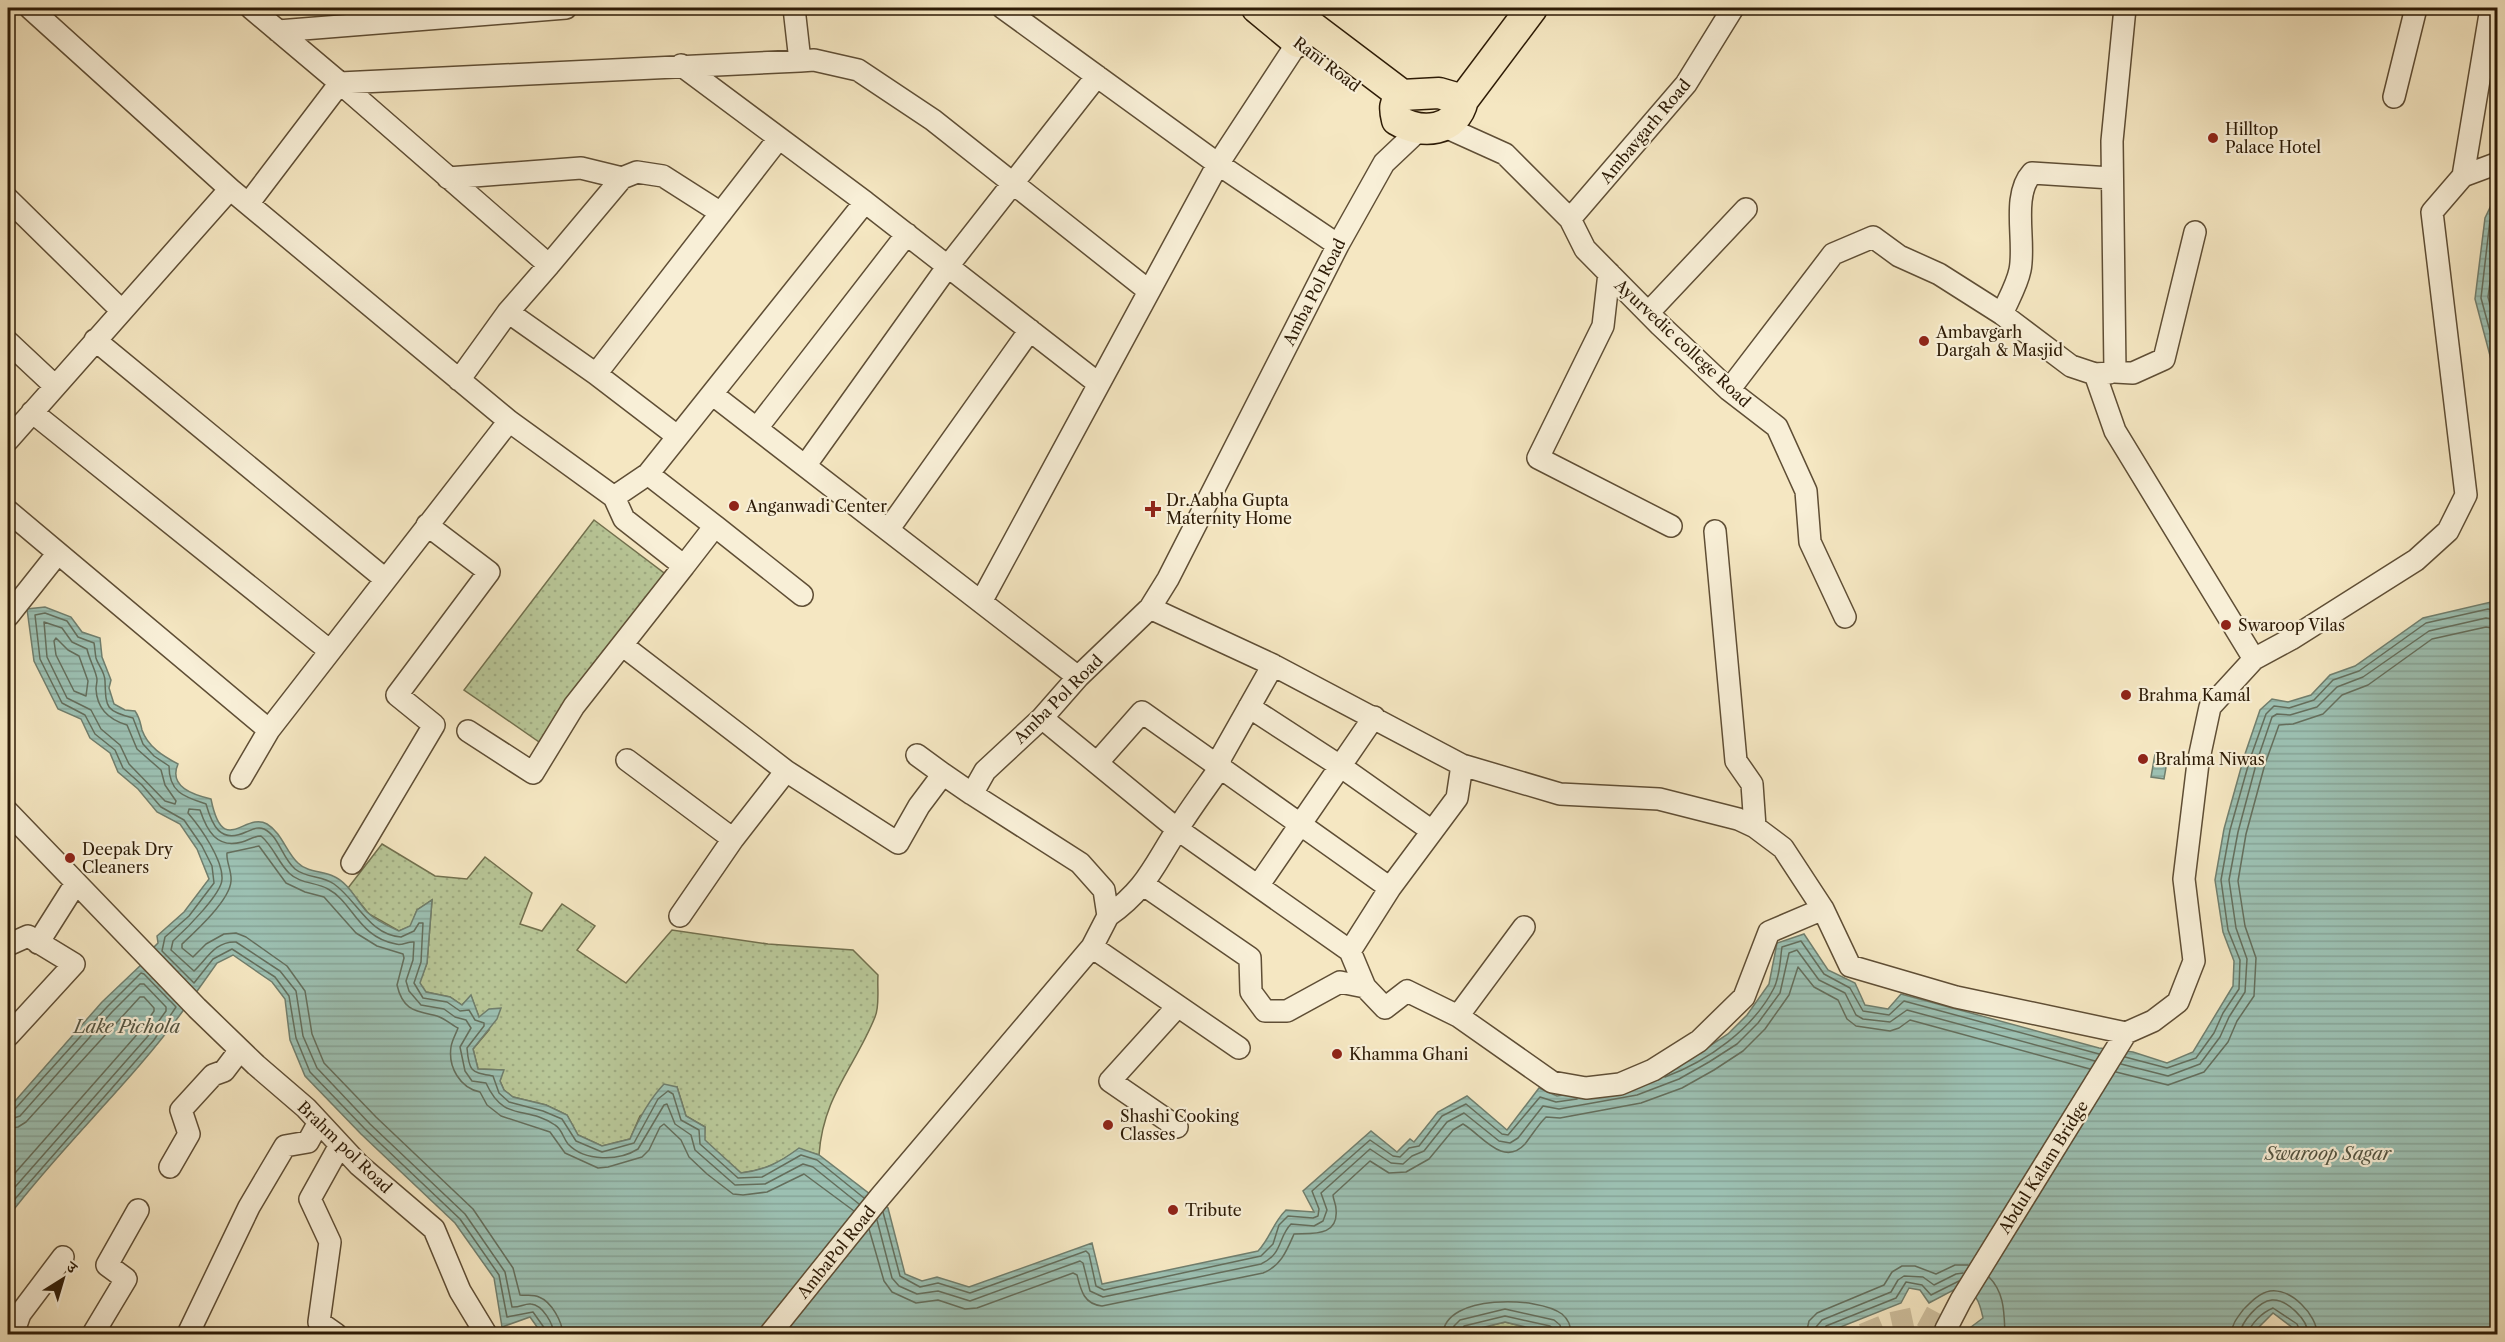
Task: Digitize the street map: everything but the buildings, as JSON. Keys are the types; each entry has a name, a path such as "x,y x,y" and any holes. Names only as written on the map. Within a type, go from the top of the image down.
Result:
{"highway":[{"name":"Rani Road","path":"1257,8 1372,98 1415,117"},
{"path":"1287,8 1415,117 1458,116 1463,100 1532,8"},
{"path":"1415,117 1439,93 1463,100"}],"street":[{"path":"30,8 230,189 509,421 614,497 624,519 684,566"},
{"path":"251,8 549,265"},
{"path":"278,31 515,10 566,8"},
{"path":"794,8 800,61"},
{"path":"1002,8 1218,164 1338,245"},
{"name":"Ambavgarh Road","path":"1570,219 1686,84 1733,8"},
{"path":"2125,8 2112,141 2105,373 2115,430 2254,659"},
{"path":"2394,97 2416,8"},
{"path":"1150,608 1273,665 1462,765 1560,794 1659,799 1738,819 1755,826 1783,848 1823,909 1850,966 1956,997 2126,1033 2153,1021 2178,1002 2194,961 2184,879 2198,763 2210,707 2254,659 2291,639 2416,560 2448,531 2466,495 2432,212 2480,169 2491,8"},
{"path":"981,602 1218,164 1298,42"},
{"path":"248,204 340,83 814,60 858,70 933,120 1149,291"},
{"path":"681,65 907,234 1099,384"},
{"path":"805,466 948,266 1097,76"},
{"name":"Ayurvedic college Road","path":"1415,117 1505,154 1570,219 1585,249 1729,390 1777,427 1806,491 1810,542 1845,617"},
{"name":"Amba Pol Road","path":"972,794 985,771 1042,718 1078,678 1150,608 1173,569 1338,245 1384,163 1415,117"},
{"path":"596,374 779,138"},
{"path":"448,178 580,168 622,178"},
{"path":"459,380 508,312 622,178 637,172 663,177 721,213"},
{"path":"2002,314 2020,270 2020,221 2025,181 2032,173 2111,178"},
{"path":"8,440 230,189"},
{"path":"8,199 121,310"},
{"path":"614,497 648,474 865,202"},
{"path":"1648,312 1746,209"},
{"path":"1729,390 1833,254 1873,237 1899,256 1939,274 2002,314 2071,366 2105,373 2133,373 2164,359 2194,232"},
{"path":"758,428 907,234"},
{"path":"1609,273 1603,326 1538,458 1671,526"},
{"path":"508,312 596,374 677,436"},
{"path":"888,530 1030,330"},
{"path":"95,340 386,579"},
{"path":"8,342 55,386"},
{"path":"712,394 1078,678"},
{"path":"32,412 330,651"},
{"path":"241,778 269,730 509,421"},
{"path":"648,474 802,595"},
{"path":"8,511 269,730"},
{"path":"352,863 434,725 397,695 489,572 427,525"},
{"path":"468,732 533,773 574,706 716,526"},
{"path":"1715,531 1736,761 1752,784 1755,826"},
{"path":"8,616 58,554"},
{"path":"622,645 786,771 898,843 919,806 943,774"},
{"path":"1239,1048 1092,948 1108,916 1130,900 1144,885 1177,829 1219,769 1221,757 1273,665"},
{"path":"1249,707 1340,766 1432,831"},
{"path":"1097,763 1142,712 1219,769 1390,888"},
{"path":"1258,886 1374,717"},
{"path":"1042,718 1177,829 1350,951 1365,987 1385,1008 1407,991 1458,1016 1552,1082 1586,1088 1620,1083 1653,1070 1700,1041 1744,997 1769,932 1823,909"},
{"path":"917,755 972,794 1080,863 1104,890 1108,916"},
{"path":"627,760 734,839"},
{"path":"1350,951 1390,888 1457,798 1462,765"},
{"path":"680,916 734,839 786,771"},
{"name":"Brahm pol Road","path":"8,812 197,1008 319,1122 359,1166 434,1229 460,1291 486,1335"},
{"path":"38,943 76,883"},
{"path":"1144,885 1251,958 1251,992 1265,1011 1287,1011 1340,982 1365,987"},
{"path":"1458,1016 1524,927"},
{"path":"8,945 28,936 74,964 8,1036"},
{"name":"AmbaPol Road","path":"770,1335 880,1197 1092,948"},
{"path":"1177,1128 1110,1081 1178,1007"},
{"name":"Abdul Kalam Bridge","path":"1948,1332 1961,1300 2126,1033"},
{"path":"170,1167 189,1134 182,1110 213,1075 224,1071 240,1050"},
{"path":"188,1335 249,1207 285,1146 308,1142 319,1122"},
{"path":"336,1335 319,1322 330,1242 310,1199 340,1145"},
{"path":"93,1335 126,1279 107,1265 138,1210"},
{"path":"13,1335 20,1314 63,1257"}],"green space":[{"path":"594,520 668,576 542,744 464,690"},
{"path":"382,844 435,876 467,879 485,857 532,893 520,924 542,931 562,904 595,926 577,950 626,983 672,930 768,944 853,950 878,975 877,1008 867,1035 833,1099 822,1134 819,1155 799,1149 771,1165 741,1173 704,1140 705,1127 686,1116 677,1087 640,1116 630,1139 602,1146 578,1135 567,1115 546,1105 513,1097 504,1090 500,1081 503,1070 478,1069 473,1049 489,1030 479,1017 471,996 462,1005 450,997 426,992 419,983 427,963 432,900 417,910 411,926 399,931 369,914 348,888"},
{"path":"1505,1322 1553,1334 1456,1334"}],"water":[{"path":"2497,193 2497,382 2475,299 2485,218"},
{"name":"Swaroop Sagar","path":"2491,602 2498,609 2497,1334 2296,1334 2293,1328 2273,1313 2252,1334 1986,1334 1971,1327 1983,1318 1982,1312 1976,1299 1961,1286 1929,1303 1920,1290 1909,1288 1901,1303 1823,1334 1554,1334 1505,1322 1456,1334 542,1334 530,1317 502,1327 494,1278 455,1223 361,1134 305,1076 290,1040 285,999 272,982 233,955 217,963 195,994 152,949 158,943 157,936 184,912 209,879 197,849 180,824 157,812 138,789 118,772 110,753 90,738 81,719 58,709 34,661 27,609 45,607 71,617 82,632 100,638 102,657 111,680 109,688 114,704 125,710 135,711 142,730 152,746 178,764 176,772 180,784 190,792 211,799 216,817 222,826 228,830 251,823 267,824 276,832 298,863 338,879 348,887 371,915 399,931 410,926 417,910 432,900 427,963 420,983 426,992 450,997 462,1005 471,995 479,1017 489,1009 501,1008 497,1019 473,1049 478,1069 504,1070 500,1081 504,1090 513,1097 546,1105 567,1115 578,1135 602,1146 630,1139 645,1110 664,1084 677,1087 686,1116 705,1127 705,1140 741,1173 772,1165 799,1148 819,1155 888,1208 905,1274 922,1281 937,1277 969,1287 1092,1243 1102,1284 1258,1251 1286,1210 1314,1212 1303,1191 1371,1131 1397,1152 1410,1139 1414,1142 1438,1112 1467,1096 1507,1130 1539,1088 1557,1096 1634,1082 1702,1051 1728,1034 1747,1015 1769,984 1777,943 1804,934 1828,970 1855,983 1865,1005 1888,1009 1901,994 2099,1048 2133,1052 2167,1063 2193,1052 2233,986 2234,961 2223,932 2215,880 2224,829 2260,710 2272,699 2288,702 2311,695 2330,675 2355,666 2423,618"},
{"path":"2155,754 2168,756 2164,779 2151,777"},
{"name":"Lake Pichola","path":"143,963 185,1008 143,1062 51,1164 8,1217 8,1109 102,1002"}],"tunnel":[{"path":"1863,1334 1889,1323 1922,1316 1946,1329"}],"place":[{"name":"Hilltop Palace Hotel","path":"2213,138"},
{"name":"Ambavgarh Dargah & Masjid","path":"1924,341"},
{"name":"Anganwadi Center","path":"734,506"},
{"name":"Dr.Aabha Gupta Maternity Home","path":"1153,509"},
{"name":"Swaroop Vilas","path":"2226,625"},
{"name":"Brahma Kamal","path":"2126,695"},
{"name":"Brahma Niwas","path":"2143,759"},
{"name":"Deepak Dry Cleaners","path":"70,858"},
{"name":"Khamma Ghani","path":"1337,1054"},
{"name":"Shashi Cooking Classes","path":"1108,1125"},
{"name":"Tribute","path":"1173,1210"}]}
